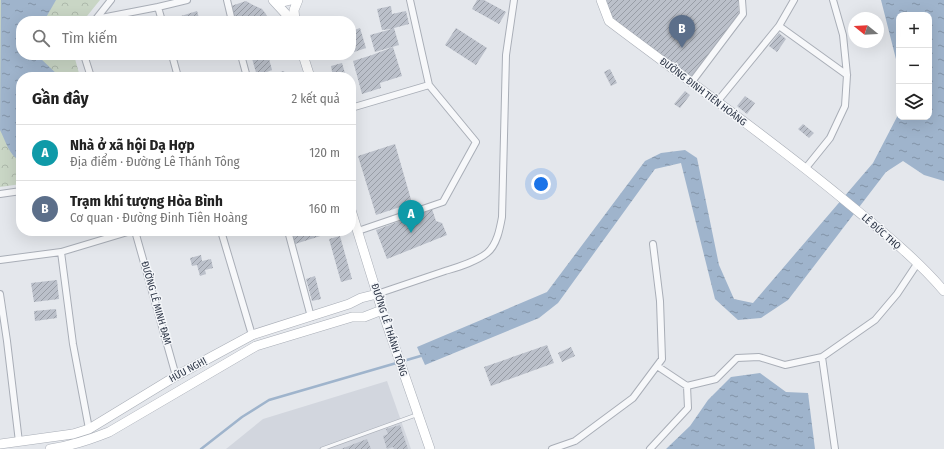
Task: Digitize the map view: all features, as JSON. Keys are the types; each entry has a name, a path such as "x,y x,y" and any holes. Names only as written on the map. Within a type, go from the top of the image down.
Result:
{"main road":[{"path":"274,0 283,2 291,0"},
{"path":"274,0 287,16"},
{"path":"295,16 294,10 298,0"},
{"name":"ĐƯỜNG ĐINH TIÊN HOÀNG","path":"601,0 609,21 815,176"},
{"path":"305,60 308,72"},
{"name":"LÊ ĐỨC THỌ","path":"815,176 887,235 944,291"},
{"name":"ĐƯỜNG LÊ THÁNH TÔNG","path":"356,225 382,310 430,449"},
{"name":"HỮU NGHỊ","path":"0,444 72,434 89,429 176,376 252,335 311,317 377,294"},
{"name":"HỮU NGHỊ","path":"50,449 77,444 109,432 256,346 352,317 364,317 382,310"},
{"path":"212,356 219,367"}],"street":[{"path":"98,16 111,0"},
{"path":"114,16 158,7 169,2 187,0"},
{"path":"227,0 231,16"},
{"path":"358,231 444,202 476,142 429,85 410,0"},
{"path":"377,294 467,263 488,253 494,243 499,231 502,216 506,55 514,0"},
{"path":"691,83 743,14 742,0"},
{"path":"716,102 779,26 794,0"},
{"path":"806,169 830,138 845,106 848,75 843,36 833,0"},
{"path":"158,7 161,16"},
{"path":"779,26 848,75"},
{"path":"86,60 89,72"},
{"path":"173,60 177,72"},
{"path":"242,60 246,72"},
{"path":"356,107 429,85"},
{"path":"0,194 16,192"},
{"path":"0,260 61,252 114,236"},
{"name":"ĐƯỜNG LÊ MINH ĐẠM","path":"136,236 176,376"},
{"path":"222,236 252,335"},
{"path":"289,236 311,317"},
{"path":"552,449 575,441 633,398 662,359 660,301 653,244"},
{"path":"61,252 73,344 89,429"},
{"path":"657,366 687,386 716,379 737,358 759,357 785,365 822,357 874,320 897,294 917,264"},
{"path":"0,294 19,442"},
{"path":"822,357 835,449"},
{"path":"650,449 688,408 687,386"}],"lane":[{"path":"322,449 418,414"}],"shaded area":[{"path":"387,381 411,449 226,449 263,419"}],"green space":[{"path":"0,0 100,0 87,16 16,16 16,60 75,60 79,72 16,72 16,185 0,187"}],"water":[{"path":"1,0 56,0 47,16 16,16 16,60 42,60 55,72 16,72 16,158 6,144 0,130"},
{"path":"881,0 944,0 944,181 924,175 903,161 886,172 788,300 761,318 738,320 715,299 681,163 655,169 558,303 539,318 425,365 417,347 547,292 645,161 661,153 685,150 697,158 719,265 734,299 753,303 873,163 896,119 896,120 932,120 932,12 896,12 896,59"},
{"path":"760,373 786,392 808,393 815,449 666,449 690,426 708,400 731,377"}],"building":[{"path":"477,0 484,0 506,12 499,24 472,9"},
{"path":"606,0 738,0 739,14 691,78 611,17"},
{"path":"246,1 262,9 267,16 234,16 231,6"},
{"path":"391,6 392,14 406,11 409,24 394,28 399,45 375,52 370,35 392,29 382,30 377,9"},
{"path":"197,11 198,16 181,16"},
{"path":"360,28 366,48 356,51 356,29"},
{"path":"456,28 487,48 476,65 445,45"},
{"path":"779,33 786,39 777,52 769,46"},
{"path":"393,47 402,76 380,83 381,88 362,94 353,61"},
{"path":"252,60 269,60 272,70 267,72 256,72"},
{"path":"342,63 345,72 332,72 331,66"},
{"path":"610,69 617,83 611,86 604,72"},
{"path":"685,91 690,95 680,108 674,104"},
{"path":"745,96 755,103 747,114 737,106"},
{"path":"803,124 814,133 809,138 798,129"},
{"path":"395,144 412,203 376,215 358,156"},
{"path":"432,209 436,221 442,223 447,235 387,259 376,230"},
{"path":"293,236 320,236 295,244"},
{"path":"340,236 352,279 341,282 329,239"},
{"path":"201,255 202,261 211,259 213,268 205,270 206,274 200,276 197,265 192,266 190,258"},
{"path":"315,276 321,299 312,301 306,279"},
{"path":"57,280 59,299 34,302 31,283"},
{"path":"56,309 57,318 35,321 34,311"},
{"path":"547,345 554,363 491,386 484,367"},
{"path":"571,347 575,356 562,362 558,353"},
{"path":"400,425 408,449 394,449 393,447 387,449 383,436 388,434 386,429"},
{"path":"367,439 371,449 341,449"}],"waterway":[{"path":"201,449 242,417 269,400 424,355"}],"place":[{"name":"Trạm khí tượng Hòa Bình","path":"682,48"},
{"name":"Nhà ở xã hội Dạ Hợp","path":"411,233"}]}
